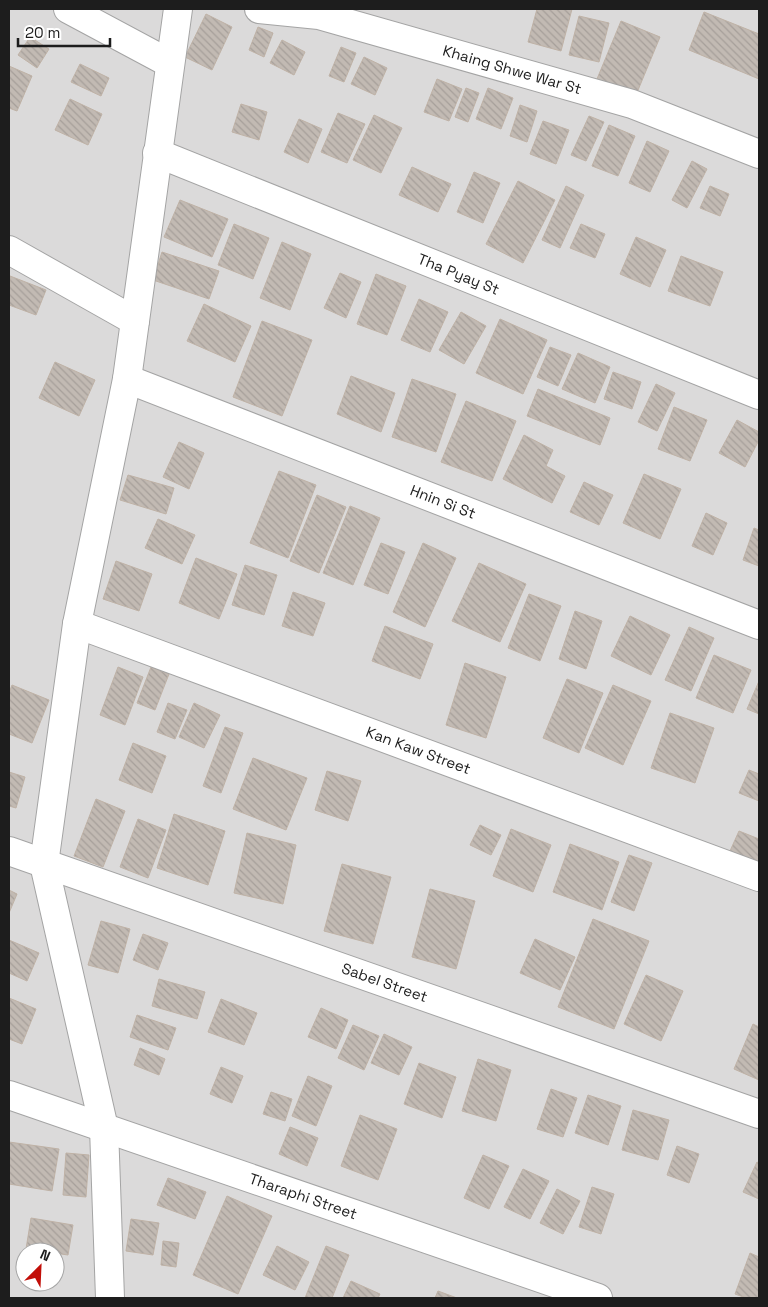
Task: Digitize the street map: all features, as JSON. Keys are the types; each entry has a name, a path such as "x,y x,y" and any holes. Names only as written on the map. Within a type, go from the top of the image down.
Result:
{"street":[{"path":"68,9 169,63"},
{"path":"110,1298 104,1128 44,864 77,624 128,379 169,63 178,9"},
{"name":"Khaing Shwe War St","path":"259,9 319,15 613,98 759,154"},
{"name":"Tha Pyay St","path":"157,153 759,395"},
{"path":"9,250 135,321"},
{"name":"Hnin Si St","path":"128,379 759,625"},
{"name":"Kan Kaw Street","path":"77,624 759,877"},
{"name":"Sabel Street","path":"9,851 759,1114"},
{"name":"Tharaphi Street","path":"9,1094 598,1298"}],"shaded area":[{"path":"9,9 759,9 759,1298 9,1298"}],"building":[{"path":"537,9 572,9 561,51 528,42"},
{"path":"704,12 759,34 759,79 689,50"},
{"path":"206,14 232,27 212,70 185,57"},
{"path":"579,16 609,23 599,62 569,55"},
{"path":"621,21 660,37 636,95 597,79"},
{"path":"258,27 273,33 264,57 249,50"},
{"path":"30,37 49,49 37,68 18,55"},
{"path":"282,40 305,52 294,75 270,63"},
{"path":"341,47 356,53 344,82 329,76"},
{"path":"364,57 387,68 375,95 351,84"},
{"path":"80,64 109,78 101,96 71,82"},
{"path":"9,66 32,76 17,111 9,108"},
{"path":"437,79 462,89 449,121 424,112"},
{"path":"466,88 479,93 468,122 455,117"},
{"path":"488,88 513,98 501,129 476,119"},
{"path":"70,99 102,114 88,145 55,130"},
{"path":"241,104 267,112 259,140 232,132"},
{"path":"520,105 537,111 527,142 510,136"},
{"path":"338,113 365,124 347,163 321,152"},
{"path":"374,115 402,128 381,173 353,160"},
{"path":"589,116 604,122 586,161 571,155"},
{"path":"299,119 322,129 308,163 284,152"},
{"path":"543,121 569,130 556,164 530,154"},
{"path":"609,125 635,136 618,176 592,166"},
{"path":"647,141 669,151 650,192 629,183"},
{"path":"692,161 707,169 687,208 672,200"},
{"path":"412,167 451,184 438,212 399,195"},
{"path":"474,172 500,183 483,223 457,212"},
{"path":"518,181 555,200 523,263 486,244"},
{"path":"566,186 584,195 560,248 542,240"},
{"path":"710,186 729,194 720,216 700,208"},
{"path":"180,200 228,219 212,257 164,237"},
{"path":"234,224 269,238 253,279 218,265"},
{"path":"581,224 605,234 595,258 570,248"},
{"path":"636,237 666,250 650,287 620,274"},
{"path":"282,242 311,254 290,310 260,298"},
{"path":"162,252 219,271 209,299 153,280"},
{"path":"681,256 723,272 710,306 668,291"},
{"path":"340,273 361,282 346,318 324,308"},
{"path":"376,274 406,286 387,335 357,324"},
{"path":"10,276 46,290 36,315 9,305"},
{"path":"419,299 448,312 430,352 401,340"},
{"path":"204,304 251,326 235,362 187,341"},
{"path":"461,312 486,326 464,364 439,350"},
{"path":"500,319 547,340 523,394 476,373"},
{"path":"262,321 312,340 282,416 233,397"},
{"path":"550,347 571,355 558,386 537,377"},
{"path":"578,353 610,367 595,403 562,389"},
{"path":"55,362 95,380 79,416 39,398"},
{"path":"613,372 641,382 632,409 604,399"},
{"path":"351,376 395,393 381,432 337,414"},
{"path":"412,379 456,394 436,452 392,437"},
{"path":"656,384 675,393 657,431 638,422"},
{"path":"538,389 610,418 600,445 527,416"},
{"path":"466,401 516,421 492,481 441,462"},
{"path":"674,407 707,420 690,461 658,449"},
{"path":"737,420 759,432 759,440 745,467 719,453"},
{"path":"524,435 553,450 546,466 565,476 552,503 503,479"},
{"path":"179,442 204,453 189,489 163,477"},
{"path":"279,471 316,485 288,558 250,543"},
{"path":"644,474 681,489 660,539 623,523"},
{"path":"128,475 174,488 166,514 120,500"},
{"path":"584,482 613,495 599,525 570,512"},
{"path":"317,495 346,507 319,573 290,561"},
{"path":"350,506 380,518 353,585 323,573"},
{"path":"706,513 727,523 713,555 692,546"},
{"path":"158,519 195,535 182,564 145,548"},
{"path":"754,528 759,530 759,566 743,560"},
{"path":"381,543 405,552 388,594 364,585"},
{"path":"423,543 456,558 425,627 393,612"},
{"path":"196,558 237,574 219,619 179,603"},
{"path":"116,561 152,574 139,611 103,599"},
{"path":"479,563 526,584 500,642 452,621"},
{"path":"245,565 277,575 264,615 232,605"},
{"path":"293,592 325,603 313,636 282,626"},
{"path":"529,594 561,606 540,661 508,648"},
{"path":"575,611 602,621 586,669 559,659"},
{"path":"630,616 670,635 651,675 611,656"},
{"path":"385,626 433,644 420,679 372,661"},
{"path":"689,627 714,638 691,691 665,680"},
{"path":"714,655 751,670 733,713 696,698"},
{"path":"465,663 506,677 486,738 446,725"},
{"path":"118,667 143,677 125,725 100,715"},
{"path":"151,667 169,674 155,710 137,703"},
{"path":"567,679 603,693 579,753 543,738"},
{"path":"759,681 759,714 747,709"},
{"path":"12,685 49,700 32,743 9,734 9,693"},
{"path":"613,685 651,701 623,765 585,748"},
{"path":"168,703 187,710 175,739 157,732"},
{"path":"194,703 220,715 204,748 179,737"},
{"path":"670,713 714,728 695,783 651,768"},
{"path":"225,727 243,733 221,793 203,786"},
{"path":"133,743 166,756 152,793 119,780"},
{"path":"253,758 307,778 286,830 233,809"},
{"path":"749,770 759,774 759,801 739,793"},
{"path":"327,771 361,781 348,821 315,810"},
{"path":"9,772 25,777 16,808 9,806"},
{"path":"96,799 125,811 103,867 74,856"},
{"path":"174,814 225,831 208,885 157,868"},
{"path":"138,819 166,830 148,878 120,867"},
{"path":"480,825 501,835 491,855 470,845"},
{"path":"511,829 551,845 533,892 493,876"},
{"path":"739,831 759,839 759,863 730,851"},
{"path":"247,833 296,845 283,904 234,893"},
{"path":"570,844 619,862 602,910 553,892"},
{"path":"629,855 652,863 634,911 611,902"},
{"path":"342,864 391,877 373,944 324,931"},
{"path":"430,889 475,901 456,969 412,957"},
{"path":"9,890 17,894 9,913"},
{"path":"593,919 649,941 614,1029 558,1007"},
{"path":"101,921 130,929 118,973 88,965"},
{"path":"143,934 168,943 158,970 133,960"},
{"path":"535,939 575,957 560,990 520,973"},
{"path":"9,940 39,953 27,981 9,973"},
{"path":"646,975 683,991 661,1041 624,1024"},
{"path":"159,979 205,992 197,1019 152,1006"},
{"path":"9,998 36,1009 22,1044 9,1039"},
{"path":"221,999 257,1013 244,1045 208,1032"},
{"path":"321,1008 348,1020 336,1049 308,1037"},
{"path":"137,1015 176,1028 168,1050 130,1037"},
{"path":"753,1024 759,1027 759,1080 734,1069"},
{"path":"353,1025 379,1036 364,1070 338,1058"},
{"path":"384,1034 412,1047 399,1075 371,1063"},
{"path":"140,1048 165,1059 159,1075 134,1065"},
{"path":"478,1059 511,1070 496,1121 462,1111"},
{"path":"419,1063 456,1077 442,1118 404,1104"},
{"path":"221,1067 243,1076 232,1103 210,1094"},
{"path":"308,1076 332,1086 316,1126 292,1116"},
{"path":"551,1089 577,1098 563,1137 537,1129"},
{"path":"271,1092 292,1099 285,1121 263,1114"},
{"path":"588,1095 621,1106 608,1145 575,1133"},
{"path":"633,1110 669,1120 658,1160 622,1150"},
{"path":"360,1115 397,1129 378,1180 341,1166"},
{"path":"290,1127 318,1138 307,1166 279,1154"},
{"path":"9,1142 59,1149 52,1191 9,1184"},
{"path":"677,1146 699,1154 689,1183 667,1175"},
{"path":"66,1153 89,1155 86,1197 63,1195"},
{"path":"483,1155 509,1166 489,1209 464,1198"},
{"path":"757,1162 759,1163 759,1199 743,1192"},
{"path":"523,1169 549,1181 530,1219 504,1207"},
{"path":"168,1178 206,1192 195,1219 157,1205"},
{"path":"592,1187 614,1194 601,1234 579,1227"},
{"path":"557,1189 580,1201 563,1234 540,1223"},
{"path":"227,1196 272,1216 238,1294 193,1275"},
{"path":"31,1218 73,1225 68,1255 65,1255 65,1242 27,1242"},
{"path":"131,1219 159,1223 153,1255 126,1251"},
{"path":"163,1241 179,1243 176,1267 161,1265"},
{"path":"277,1246 309,1262 295,1290 263,1275"},
{"path":"326,1246 349,1255 332,1298 305,1298"},
{"path":"750,1253 759,1257 759,1298 746,1298 735,1294"},
{"path":"351,1281 380,1294 378,1298 343,1298"},
{"path":"438,1291 457,1298 435,1298"}]}
